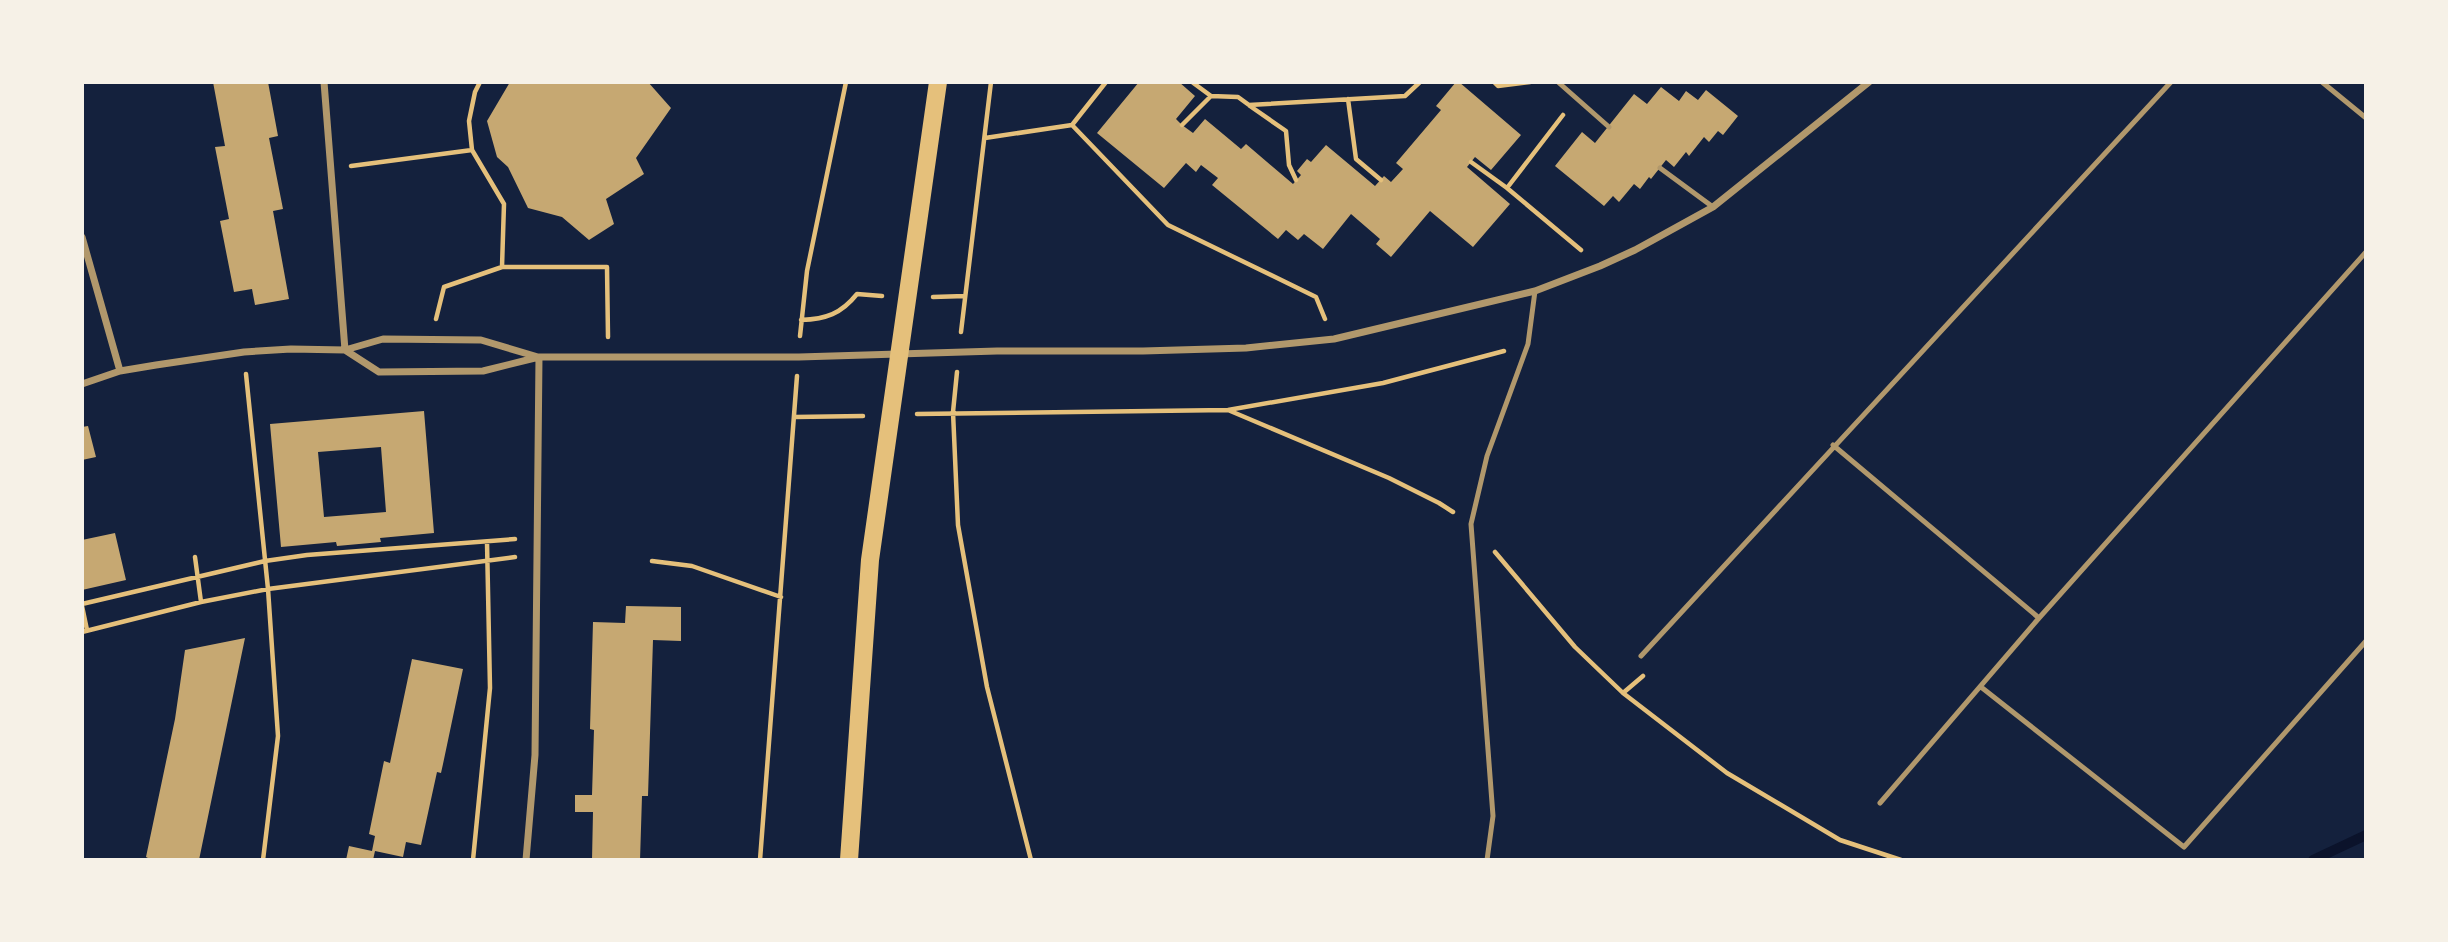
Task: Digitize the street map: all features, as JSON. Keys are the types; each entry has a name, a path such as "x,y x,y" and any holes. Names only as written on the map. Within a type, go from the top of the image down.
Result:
{"main road":[{"path":"849,860 870,560 938,82"}],"street":[{"path":"324,82 345,350"},
{"path":"345,350 379,372 483,372 539,357 799,357 901,353 1143,351 1246,348 1334,339 1535,291 1600,266 1713,207 1869,82"},
{"path":"82,237 120,371"},
{"path":"82,384 120,371 244,352 345,350 383,339 481,340 539,357"},
{"path":"526,860 535,755 539,357"}],"lane":[{"path":"1558,82 1609,127"},
{"path":"1641,656 2171,82"},
{"path":"2322,82 2366,118"},
{"path":"1660,169 1713,207"},
{"path":"1880,803 2039,618 2366,252"},
{"path":"1487,860 1493,816 1471,524 1487,456 1528,344 1535,291"},
{"path":"1833,445 2039,618"},
{"path":"1981,687 2184,847 2366,641"}],"path":[{"path":"480,82 469,121 472,150 504,204 502,267"},
{"path":"760,860 807,271 846,82"},
{"path":"992,82 953,412 958,525 987,687 1031,860"},
{"path":"985,138 1072,125 1106,82"},
{"path":"1192,82 1211,96 1238,97 1286,131 1289,165 1296,180"},
{"path":"1249,106 1405,96 1420,82"},
{"path":"1494,82 1498,86 1530,82"},
{"path":"1182,125 1211,96"},
{"path":"1507,188 1576,97"},
{"path":"1348,99 1356,159 1381,180"},
{"path":"1072,125 1168,225 1316,298 1334,339"},
{"path":"331,169 472,150"},
{"path":"1471,162 1507,188 1600,266"},
{"path":"430,340 444,288 502,267 607,267 609,357"},
{"path":"795,417 953,412 1228,410 1383,383 1528,344"},
{"path":"244,352 268,589 278,736 263,860"},
{"path":"1228,410 1390,478 1439,503 1471,524 1575,648 1623,693 1727,774 1840,840 1900,860"},
{"path":"537,536 307,555 265,561 82,605 85,631 201,602 268,589 538,555"},
{"path":"473,860 490,688 487,542"},
{"path":"195,556 201,602"},
{"path":"652,561 692,565 782,597"}],"building":[{"path":"213,82 268,82 278,136 269,138 283,209 273,211 289,299 255,305 252,289 234,292 220,221 229,219 215,147 225,146"},
{"path":"510,82 648,82 671,108 636,158 644,174 606,199 614,224 589,240 562,217 528,208 508,167 497,157 487,121"},
{"path":"1139,82 1179,82 1195,96 1176,119 1182,125 1193,133 1205,119 1241,149 1246,144 1293,184 1301,175 1297,171 1307,159 1311,162 1326,145 1375,186 1384,176 1391,182 1403,169 1396,163 1441,110 1436,106 1456,82 1459,82 1521,135 1491,170 1475,157 1467,167 1510,204 1473,247 1430,211 1391,257 1376,244 1380,239 1351,214 1323,249 1304,234 1298,240 1286,230 1278,239 1212,185 1218,178 1201,165 1196,172 1186,163 1164,188 1097,133"},
{"path":"1661,87 1679,101 1686,91 1698,100 1706,90 1738,116 1723,135 1718,131 1709,142 1704,137 1689,156 1686,152 1674,167 1666,160 1640,189 1634,184 1619,202 1613,196 1604,206 1555,166 1582,132 1595,143 1634,94 1647,104"},
{"path":"424,411 434,533 380,538 381,542 337,546 336,542 281,547 270,424","holes":["381,447 386,512 324,517 318,452"]},
{"path":"88,426 96,457 82,460 82,427"},
{"path":"115,533 126,580 82,590 82,540"},
{"path":"626,606 681,607 681,641 653,640 648,796 642,796 640,860 592,860 593,812 575,812 575,795 592,795 594,730 590,729 593,622 625,623"},
{"path":"245,638 199,860 152,860 146,857 175,719 185,650"},
{"path":"412,659 463,669 441,773 437,772 421,845 406,842 403,857 375,851 373,860 346,860 349,846 372,851 375,836 369,834 384,761 390,763"}],"waterway":[{"path":"2313,860 2366,835"}]}
